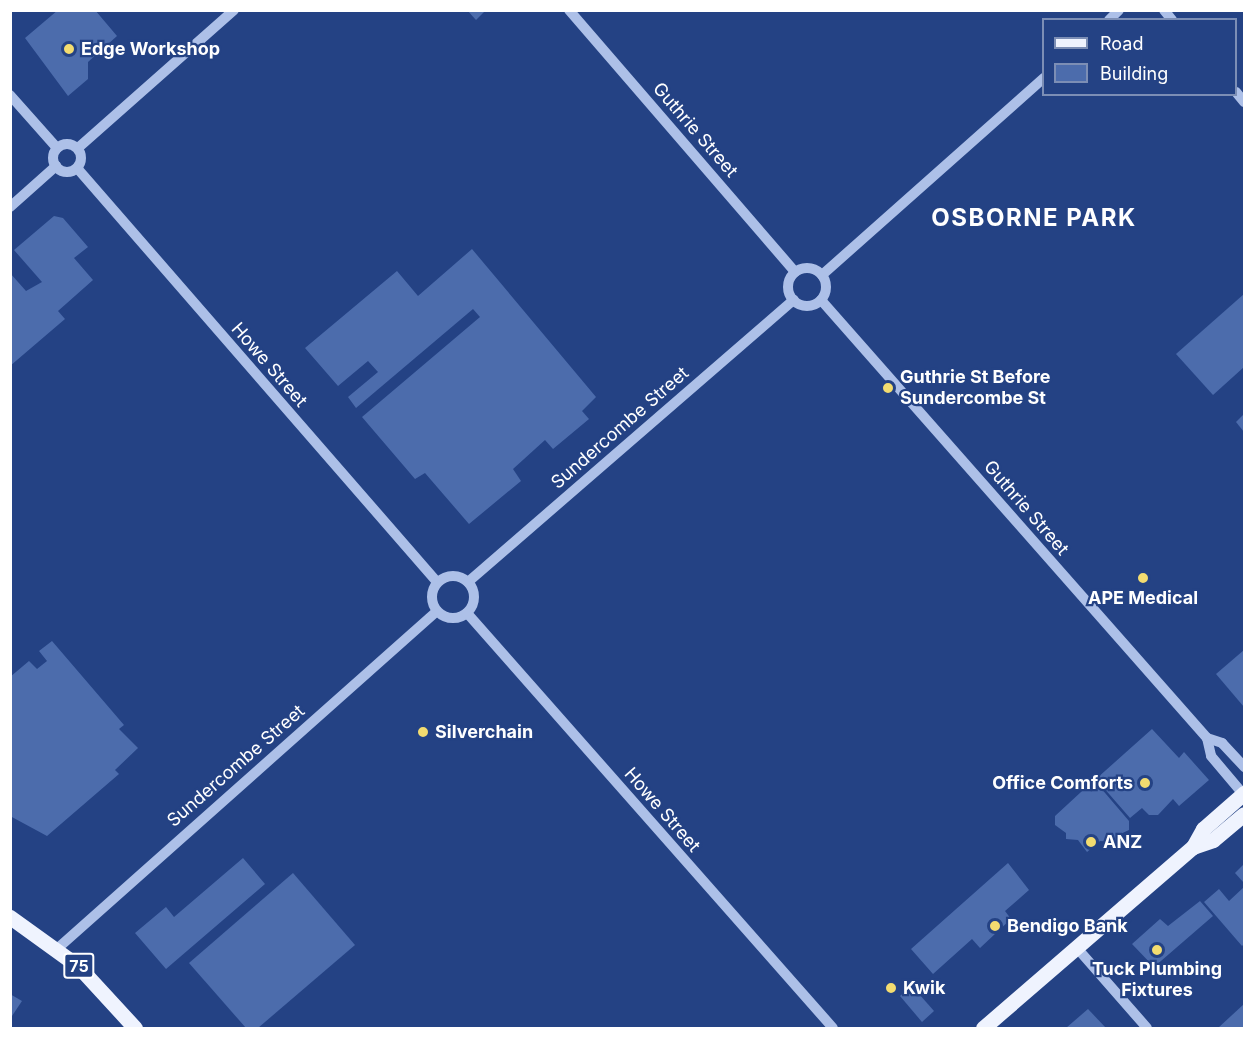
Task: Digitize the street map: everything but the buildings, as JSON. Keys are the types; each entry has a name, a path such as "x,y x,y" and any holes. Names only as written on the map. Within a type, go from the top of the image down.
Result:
{"main road":[{"path":"983,1029 1192,847 1203,829 1244,794"},
{"path":"1192,847 1213,840 1245,814"},
{"name":"75","path":"10,917 58,948 135,1029"}],"street":[{"path":"78,148 234,10"},
{"name":"Guthrie Street","path":"569,10 795,272"},
{"path":"822,275 1042,80"},
{"path":"10,96 57,148"},
{"path":"65,144 78,148 82,156 77,168 63,171 56,166 53,156 57,148 65,144"},
{"path":"10,207 56,166"},
{"name":"Howe Street","path":"77,168 437,582"},
{"path":"806,268 822,275 826,288 821,300 804,306 794,300 788,286 795,272 806,268"},
{"name":"Sundercombe Street","path":"468,582 794,300"},
{"name":"Guthrie Street","path":"821,300 1206,738 1211,756 1244,794"},
{"path":"456,576 468,582 475,598 467,613 454,619 436,611 432,594 437,582 456,576"},
{"name":"Sundercombe Street","path":"58,948 436,611"},
{"name":"Howe Street","path":"467,613 833,1029"},
{"name":"Guthrie Street","path":"1206,738 1222,743 1245,767"},
{"path":"1077,948 1147,1029"}],"place":[{"name":"Edge Workshop","path":"69,49"},
{"name":"Guthrie St Before Sundercombe St","path":"888,388"},
{"name":"APE Medical","path":"1143,578"},
{"name":"Silverchain","path":"423,732"},
{"name":"Office Comforts","path":"1145,783"},
{"name":"ANZ","path":"1091,842"},
{"name":"Bendigo Bank","path":"995,926"},
{"name":"Tuck Plumbing Fixtures","path":"1157,950"},
{"name":"Kwik","path":"891,988"}],"district":[{"name":"OSBORNE PARK","path":"1034,218"}]}
